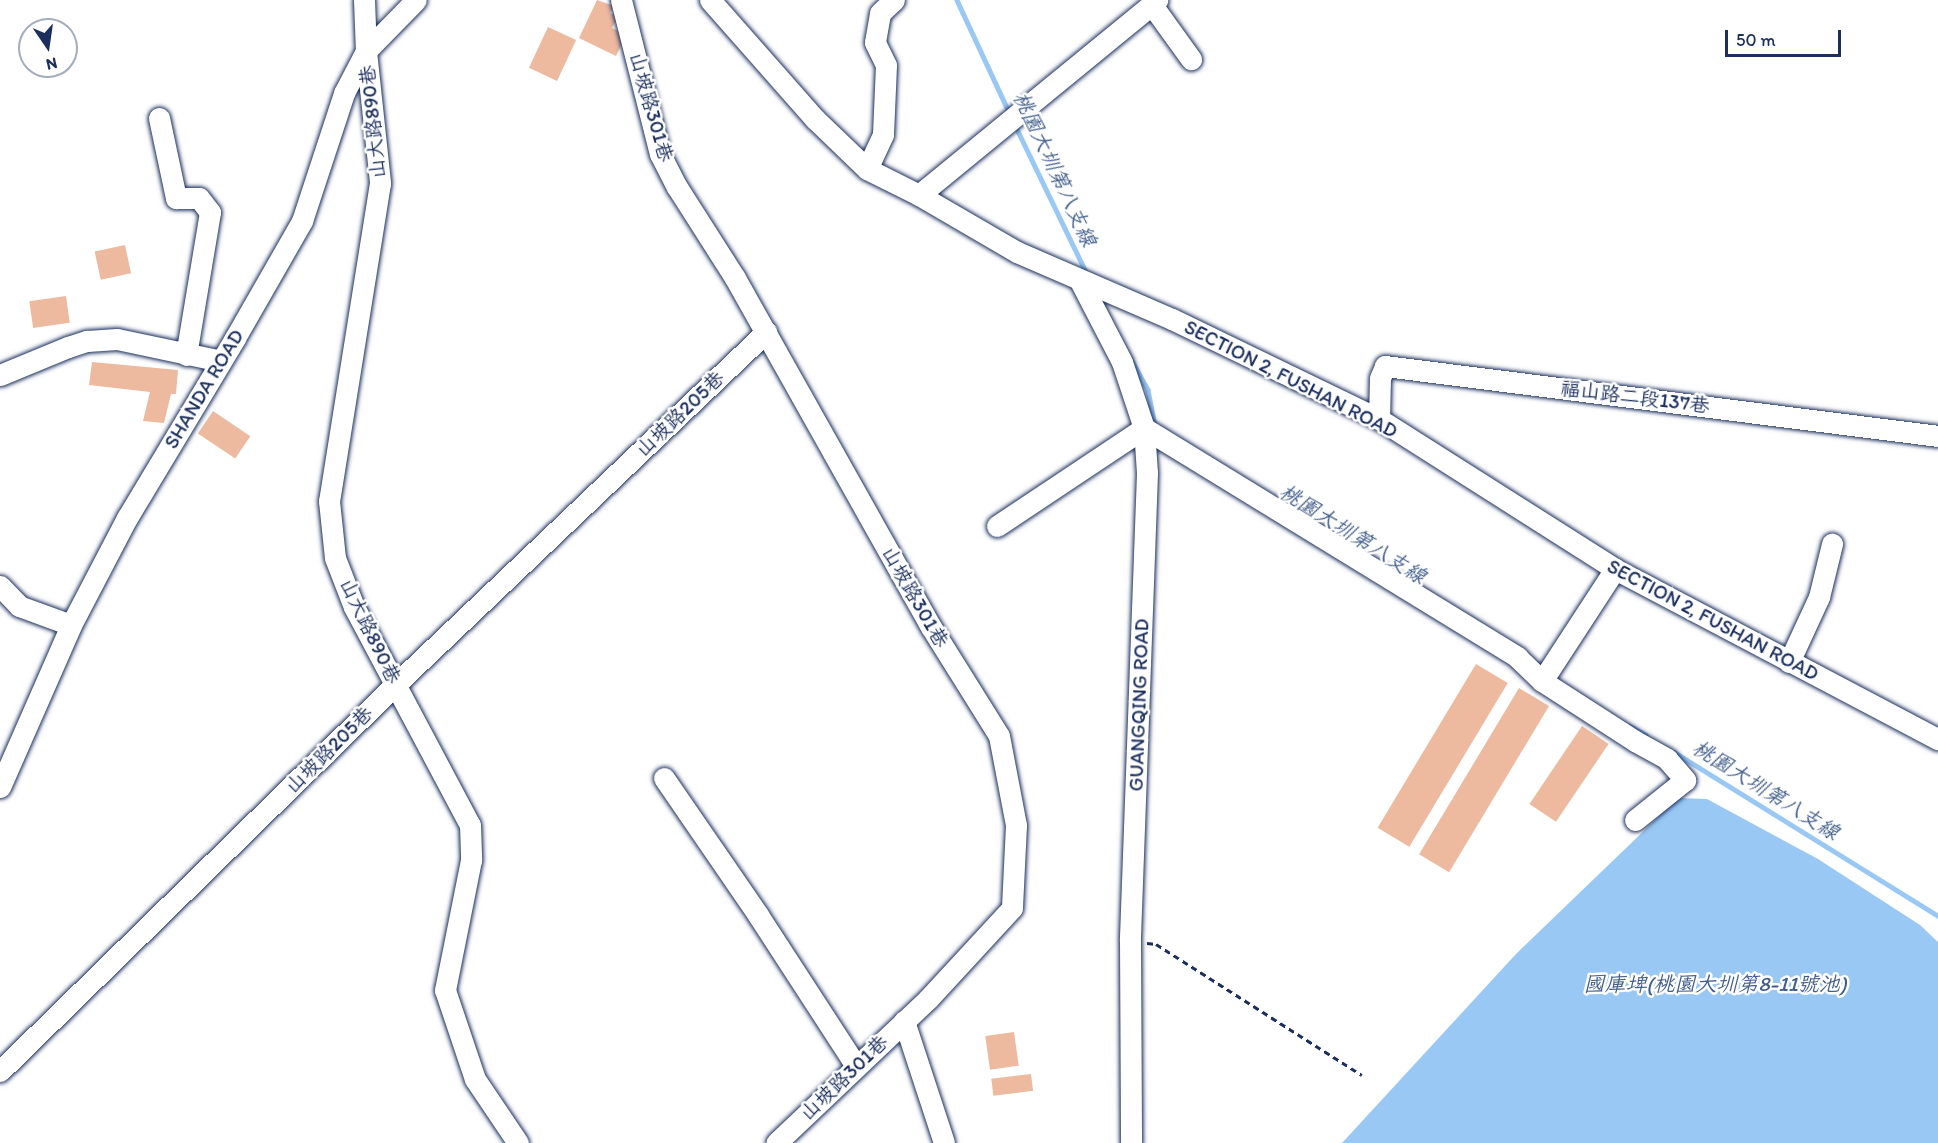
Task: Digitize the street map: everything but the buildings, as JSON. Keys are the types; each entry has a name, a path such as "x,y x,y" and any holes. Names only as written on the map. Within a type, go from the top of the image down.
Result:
{"street":[{"name":"山大路890巷","path":"364,0 366,51 380,183 329,501 335,558 354,607 470,825 471,860 445,990 475,1079 518,1143"},
{"name":"SHANDA ROAD","path":"0,787 71,625 127,518 302,221 344,93 366,51 416,0"},
{"name":"山坡路301巷","path":"621,0 660,154 766,332 931,627 999,736 1016,825 1012,908 928,999 776,1143"},
{"name":"SECTION 2, FUSHAN ROAD","path":"710,0 815,118 867,169 919,195 1017,252 1172,319 1379,419 1616,569 1938,739"},
{"path":"867,169 883,134 886,65 875,42 880,13 894,0"},
{"path":"919,195 1155,2 1191,59"},
{"path":"159,118 176,198 199,198 210,212 186,355"},
{"name":"GUANGQING ROAD","path":"1080,281 1122,362 1144,428 1147,473 1130,941 1131,1143"},
{"name":"山坡路205巷","path":"0,1071 396,684 766,332"},
{"path":"0,375 87,341 117,339 221,361"},
{"name":"福山路二段137巷","path":"1379,419 1380,378 1385,366 1938,436"},
{"path":"997,526 1144,428 1517,657 1542,681 1667,759 1685,780 1635,820"},
{"path":"1789,662 1819,597 1832,544"},
{"path":"1542,681 1616,569"},
{"path":"0,586 19,606 71,625"},
{"path":"664,778 758,915 856,1066"},
{"path":"904,1021 944,1143"}],"path":[{"path":"1130,941 1156,944 1362,1075"}],"water":[{"name":"國庫埤(桃園大圳第8-11號池)","path":"1678,798 1707,799 1818,859 1920,925 1938,942 1938,1143 1342,1143 1516,954"}],"waterway":[{"name":"桃園大圳第八支線","path":"957,0 1009,112"},
{"name":"桃園大圳第八支線","path":"1015,125 1087,274"},
{"name":"桃園大圳第八支線","path":"1131,359 1148,390 1155,427"},
{"name":"桃園大圳第八支線","path":"1630,726 1646,735"},
{"name":"桃園大圳第八支線","path":"1674,752 1938,916"}]}
